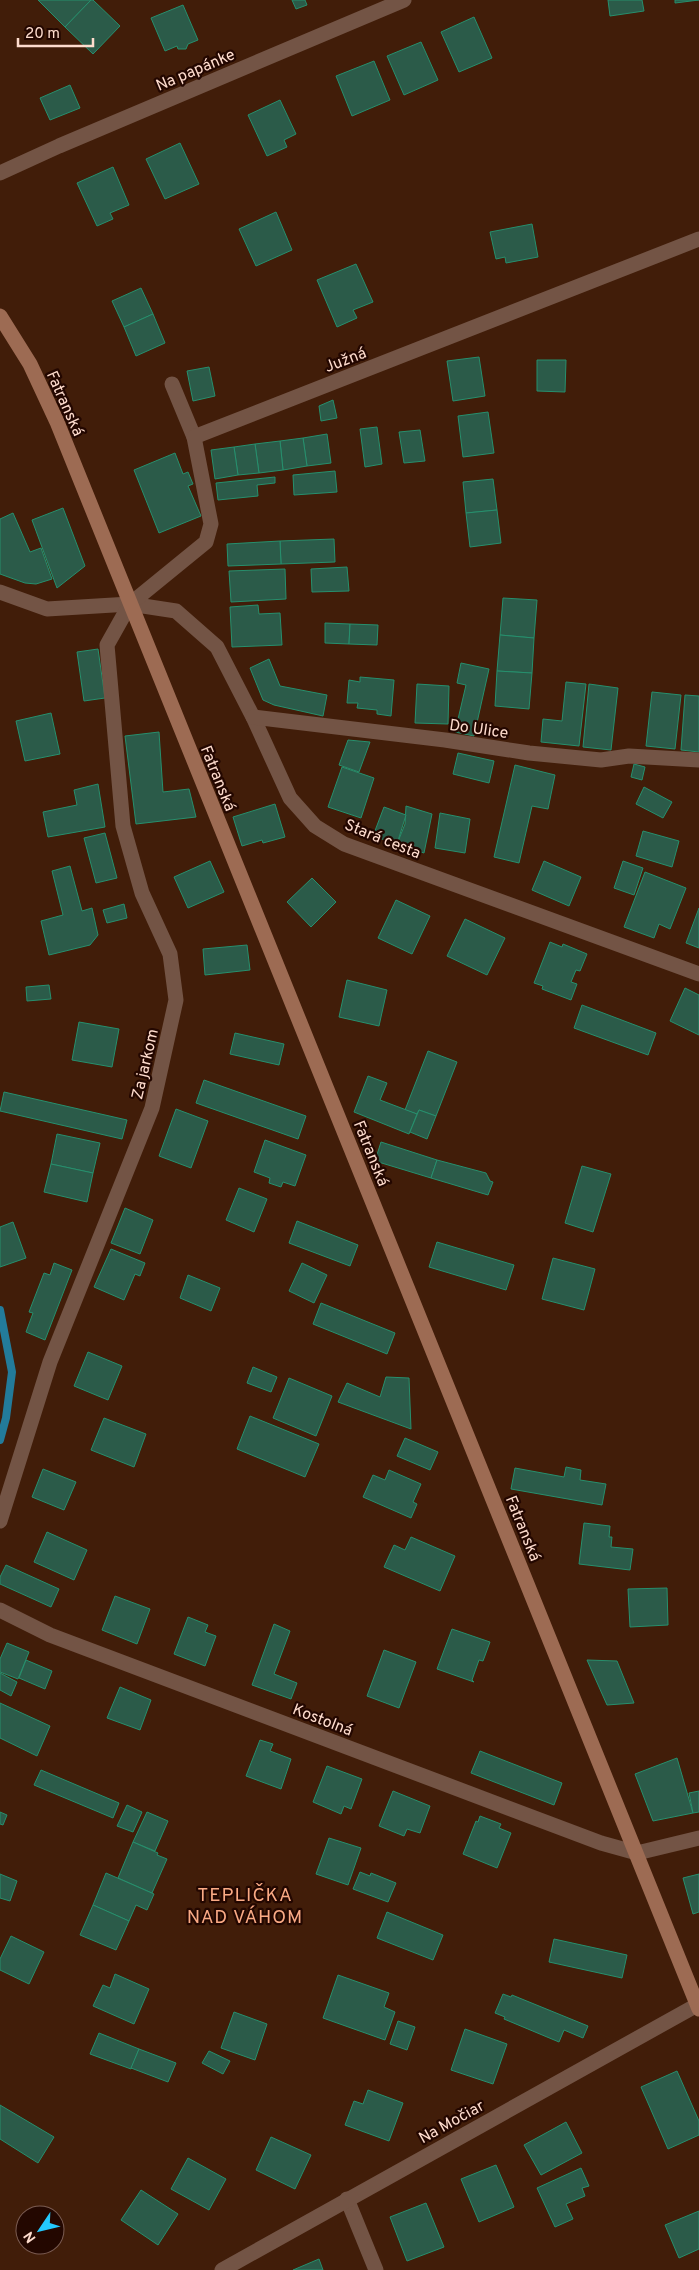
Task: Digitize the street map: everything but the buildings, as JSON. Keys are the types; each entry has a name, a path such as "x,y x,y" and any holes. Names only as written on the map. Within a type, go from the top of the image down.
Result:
{"main road":[{"name":"Fatranská","path":"0,316 30,364 53,413 698,2007"}],"street":[{"name":"Na papánke","path":"0,173 59,146 404,0"},
{"name":"Južná","path":"194,438 699,239"},
{"path":"130,604 206,542 211,524 194,438 172,384"},
{"name":"Stará cesta","path":"0,592 48,609 130,604 176,611 217,647 254,717 290,798 315,826 344,844 699,974"},
{"name":"Za jarkom","path":"0,1521 50,1362 152,1108 176,1000 170,954 142,893 123,826 106,645 130,604"},
{"name":"Do Ulice","path":"254,717 445,740 530,753 601,760 629,756 699,760"},
{"name":"Kostolná","path":"0,1610 59,1638 601,1843 637,1853"},
{"path":"637,1853 699,1838"},
{"name":"Na Močiar","path":"222,2270 698,2007"},
{"path":"347,2200 376,2270"}],"waterway":[{"path":"0,1310 12,1372 6,1418 0,1440"}],"district":[{"name":"TEPLIČKA NAD VÁHOM","path":"245,1905"}]}
